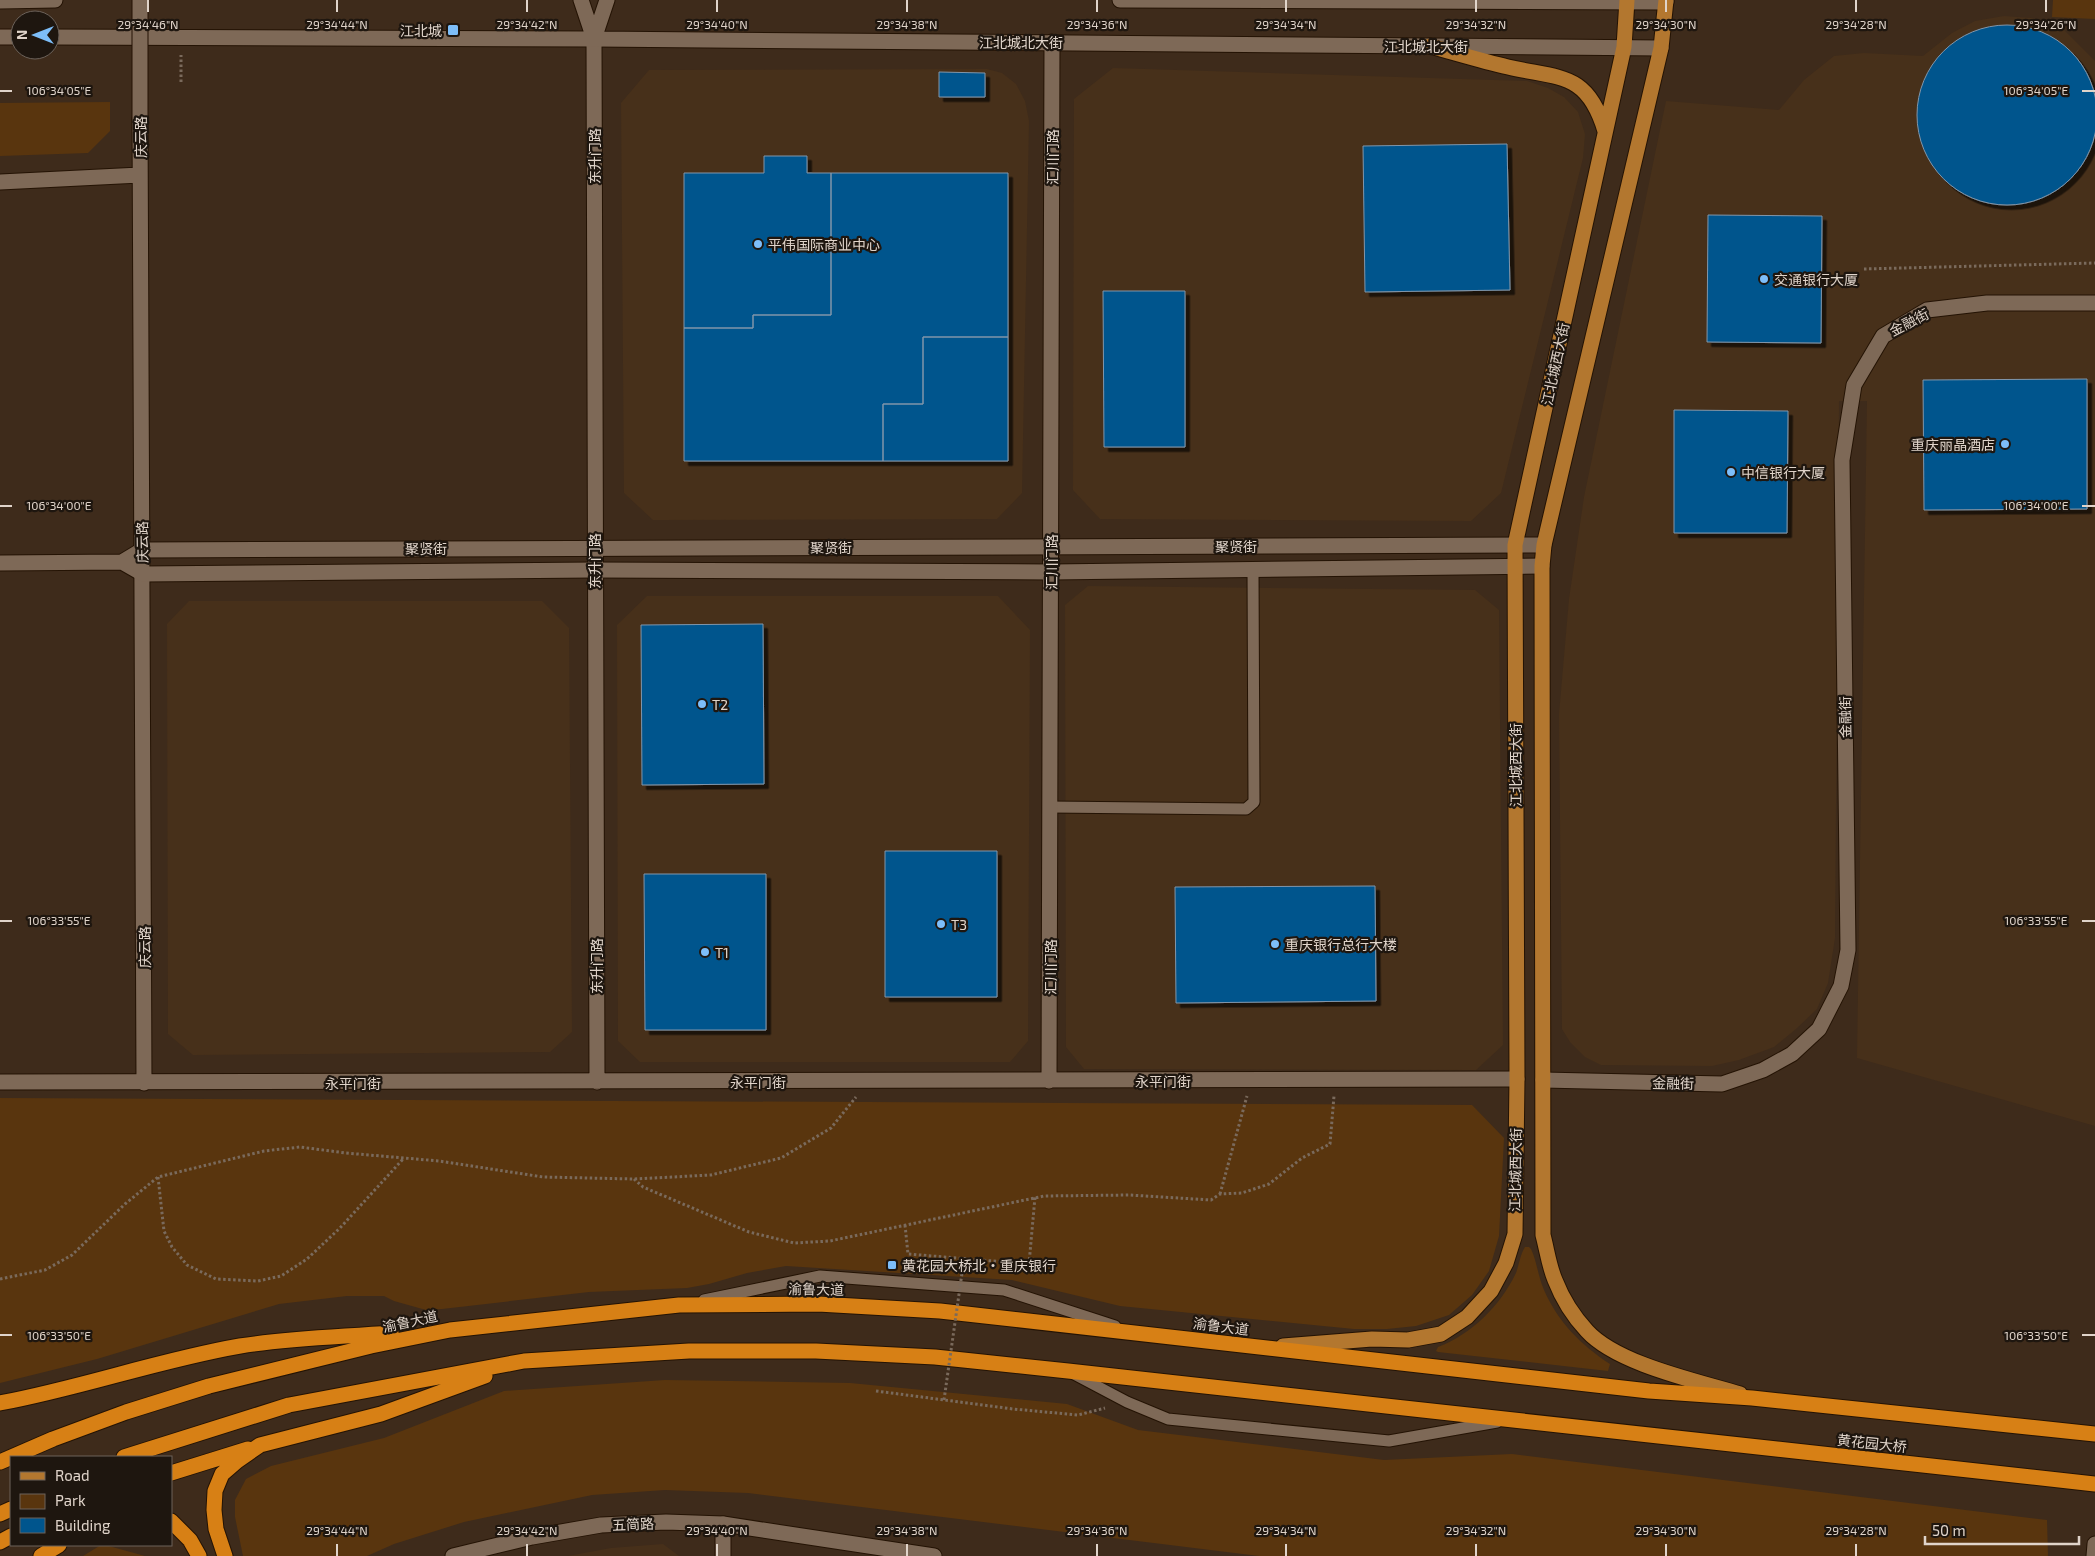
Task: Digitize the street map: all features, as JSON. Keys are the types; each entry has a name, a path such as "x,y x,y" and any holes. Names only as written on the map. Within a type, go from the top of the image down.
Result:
{"highway":[{"name":"渝鲁大道","path":"14,1456 53,1439 126,1412 209,1386 371,1346 450,1330 679,1305 818,1304 940,1310 1649,1391 1752,1398"},
{"path":"0,1403 60,1391 196,1355 240,1346 287,1340 450,1330"},
{"path":"127,1456 290,1405 524,1361 688,1351 816,1350 934,1357 1512,1419"},
{"path":"172,1473 260,1445 381,1414 524,1361"},
{"path":"1752,1398 2095,1434"},
{"name":"黄花园大桥","path":"1512,1419 2095,1484"},
{"path":"226,1556 216,1529 215,1491 222,1474 260,1445"},
{"path":"172,1522 190,1540 199,1556"},
{"path":"41,1556 58,1546"}],"main road":[{"name":"江北城西大街","path":"1264,1347 1372,1340 1408,1340 1441,1334 1467,1317 1491,1290 1506,1263 1515,1234 1517,1079 1515,545 1624,47 1627,1"},
{"name":"江北城西大街","path":"1666,1 1661,48 1544,545 1542,566 1543,1235 1554,1278 1569,1308 1588,1332 1613,1351 1652,1366 1752,1398"},
{"path":"1430,46 1508,67 1564,78 1583,89 1593,101 1600,113 1605,131"}],"street":[{"path":"0,1 55,0"},
{"name":"庆云路","path":"140,0 144,1083"},
{"name":"东升门路","path":"582,0 594,39 594,570 597,1082"},
{"name":"东升门路","path":"594,39 607,0"},
{"path":"1120,0 1666,1"},
{"name":"江北城北大街","path":"60,37 1052,42 1661,48"},
{"name":"汇川门路","path":"1049,1081 1052,42"},
{"path":"0,182 140,175"},
{"name":"金融街","path":"1543,1080 1722,1084 1763,1070 1792,1054 1819,1030 1841,986 1848,950 1842,460 1854,385 1883,336 1927,310 1987,302 2095,303"},
{"name":"聚贤街","path":"142,550 1544,545"},
{"path":"0,563 122,562 142,550"},
{"path":"122,562 142,574"},
{"name":"聚贤街","path":"142,574 594,570 1051,572 1542,566"},
{"name":"永平门街","path":"0,1082 1517,1079"},
{"name":"五简路","path":"453,1556 532,1537 601,1525 666,1522 723,1524 934,1556"},
{"path":"723,1524 723,1556"},
{"path":"2094,1556 2095,1544"}],"lane":[{"path":"1050,807 1246,809 1254,802 1253,570"},
{"path":"679,1305 820,1276 1004,1290 1135,1333"},
{"path":"1068,1371 1127,1402 1168,1419 1389,1441 1512,1419"}],"path":[{"path":"181,37 181,82"},
{"path":"1864,269 2095,263"},
{"path":"1220,1194 1252,1080"},
{"path":"634,1179 643,1187 749,1232 794,1243 830,1241 1044,1196 1129,1195 1211,1200 1220,1194 1242,1192 1269,1184 1302,1158 1330,1144 1335,1080"},
{"path":"0,1279 45,1270 72,1255 158,1177 264,1151 300,1147 440,1161 543,1177 634,1179 711,1175 782,1158 831,1128 868,1081"},
{"path":"158,1177 164,1231 172,1248 187,1265 216,1279 258,1281 281,1276 307,1259 340,1228 404,1158"},
{"path":"905,1225 908,1254 1029,1264 1035,1197"},
{"path":"944,1400 964,1258"},
{"path":"876,1391 1078,1415 1127,1402"}],"shaded area":[{"path":"2004,16 2031,18 2064,30 2095,61 2095,1126 1857,1058 1867,401 1839,401 1835,938 1828,983 1817,1009 1796,1029 1774,1047 1739,1060 1712,1066 1601,1065 1585,1057 1570,1042 1562,1029 1559,714 1569,599 1584,497 1666,101 1779,110 1804,80 1834,56 1864,53 1923,56 1952,33 1975,21"},
{"path":"1113,68 1527,81 1548,88 1564,97 1578,112 1585,134 1583,158 1501,493 1471,521 1100,519 1073,490 1074,99"},
{"path":"987,69 1002,73 1016,84 1025,101 1029,121 1022,493 997,519 653,520 624,493 621,103 649,70"},
{"path":"1088,586 1475,590 1499,610 1503,1045 1476,1070 1084,1069 1066,1047 1065,605"},
{"path":"647,596 998,596 1030,630 1028,1041 1010,1062 640,1062 618,1041 617,625"},
{"path":"189,601 542,601 569,628 572,1032 550,1052 193,1055 168,1034 167,624"},
{"path":"663,1544 679,1556 568,1556 611,1548"}],"green space":[{"path":"2053,0 2095,0 2095,19 2052,17"},
{"path":"110,102 110,131 88,153 0,156 0,103"},
{"path":"0,1098 1472,1105 1504,1138 1499,1236 1489,1271 1472,1295 1449,1315 1416,1326 1387,1329 1354,1329 1120,1306 1012,1280 786,1266 747,1273 687,1288 589,1292 442,1309 426,1310 394,1301 384,1296 347,1296 279,1304 97,1359 0,1383"},
{"path":"1525,1247 1531,1249 1540,1280 1556,1312 1580,1341 1610,1364 1608,1371 1436,1351 1438,1347 1462,1335 1484,1318 1502,1297 1516,1273"},
{"path":"665,1380 850,1383 1067,1404 1138,1430 1384,1460 1512,1454 2047,1520 2048,1556 1259,1556 748,1493 665,1490 592,1495 464,1522 394,1544 367,1556 243,1556 235,1517 235,1500 246,1479 271,1466 384,1438 504,1391"},
{"path":"99,1546 109,1546 145,1556 83,1556"}],"building":[{"path":"1989,26 2025,26 2050,35 2077,58 2087,72 2096,97 2096,133 2087,158 2064,185 2050,195 2025,204 1989,204 1964,195 1937,172 1927,158 1918,133 1918,97 1927,72 1950,45 1964,35"},
{"path":"939,72 985,73 985,97 939,97"},
{"path":"1507,144 1510,290 1365,292 1363,146"},
{"name":"平伟国际商业中心","path":"764,156 807,156 807,173 831,173 831,315 753,315 753,328 684,328 684,173 764,173"},
{"path":"831,173 1008,173 1008,337 923,337 923,404 883,404 883,461 684,461 684,328 753,328 753,315 831,315"},
{"name":"交通银行大厦","path":"1708,215 1822,216 1821,343 1707,342"},
{"path":"1103,291 1185,291 1185,447 1104,447"},
{"path":"923,337 1008,337 1008,461 883,461 883,404 923,404"},
{"name":"重庆丽晶酒店","path":"2087,379 2087,509 1924,510 1923,380"},
{"name":"中信银行大厦","path":"1674,410 1788,411 1787,533 1674,533"},
{"name":"T2","path":"763,624 764,784 642,785 641,625"},
{"name":"T3","path":"885,851 997,851 997,997 885,997"},
{"name":"T1","path":"644,874 766,874 766,1030 645,1030"},
{"name":"重庆银行总行大楼","path":"1375,886 1376,1001 1176,1003 1175,887"}],"place":[{"name":"江北城","path":"453,30"},
{"name":"平伟国际商业中心","path":"758,244"},
{"name":"交通银行大厦","path":"1764,279"},
{"name":"重庆丽晶酒店","path":"2005,444"},
{"name":"中信银行大厦","path":"1731,472"},
{"name":"T2","path":"702,704"},
{"name":"T3","path":"941,924"},
{"name":"重庆银行总行大楼","path":"1275,944"},
{"name":"T1","path":"705,952"},
{"name":"黄花园大桥北‧重庆银行","path":"892,1265"}]}
